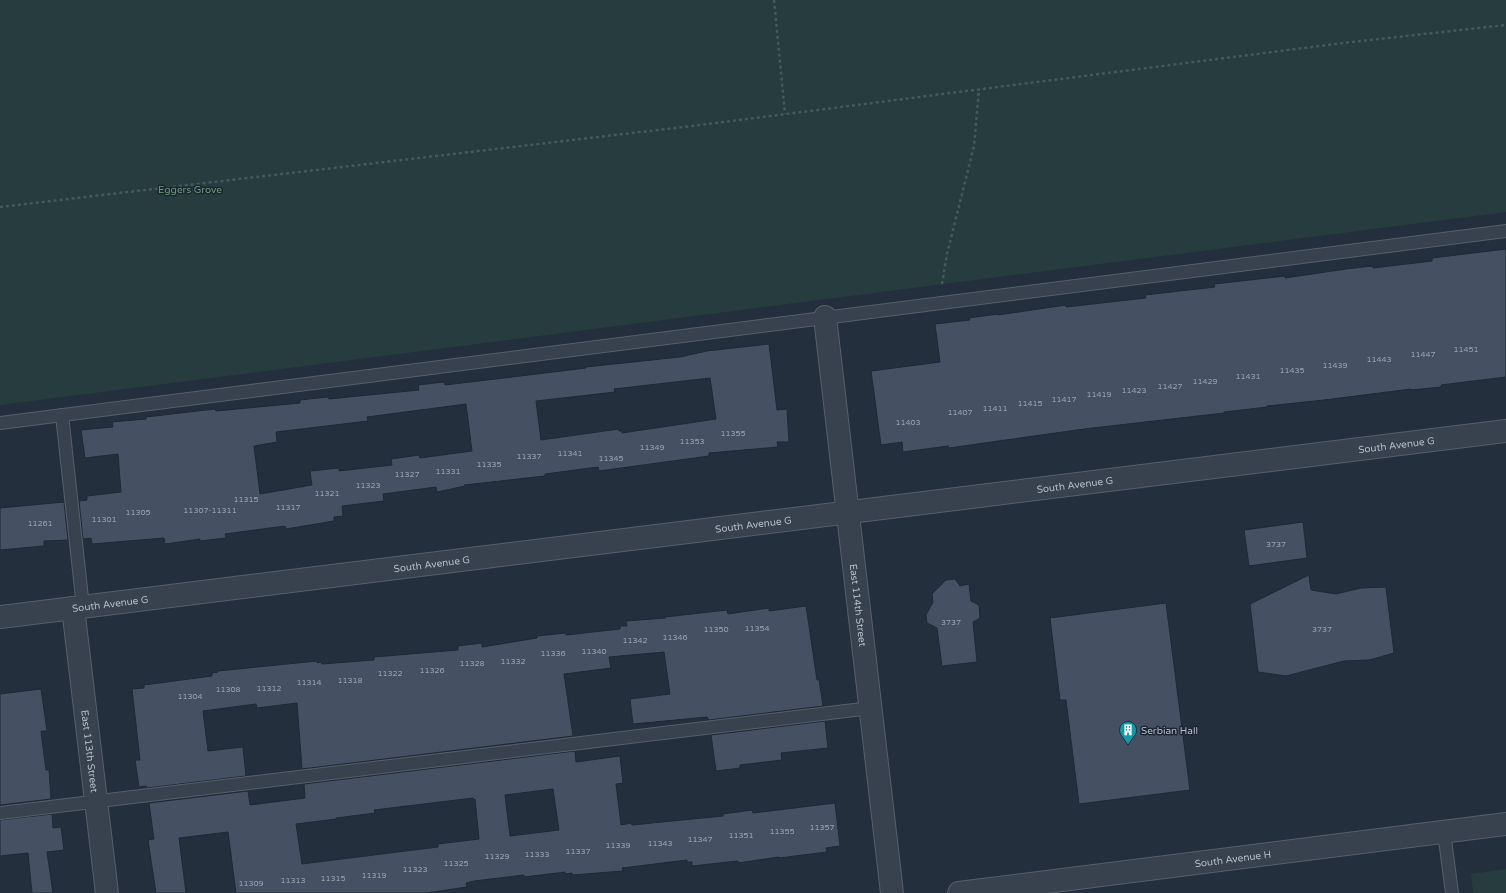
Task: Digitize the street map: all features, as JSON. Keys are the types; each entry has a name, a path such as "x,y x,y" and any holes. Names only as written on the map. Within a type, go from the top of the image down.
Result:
{"street":[{"name":"East 114th Street","path":"825,317 892,893"},
{"name":"South Avenue G","path":"0,617 1506,431"},
{"name":"East 113th Street","path":"78,608 96,801 107,893"},
{"name":"South Avenue H","path":"959,893 1506,824"}],"lane":[{"path":"0,423 939,302 1506,231"},
{"path":"62,415 78,608"},
{"path":"0,813 871,708"},
{"path":"1444,832 1452,893"}],"path":[{"path":"774,0 785,114"},
{"path":"0,207 785,114 1343,43 1506,25"},
{"path":"939,302 947,254 974,146 980,89"}],"green space":[{"name":"Eggers Grove","path":"0,0 1506,0 1506,212 0,405"},
{"path":"1506,869 1506,893 1473,893 1471,874"}],"building":[{"path":"1506,249 1506,377 1441,385 1441,387 1411,389 1084,429 949,448 948,446 903,452 902,442 881,445 871,371 940,362 935,324 1066,305 1066,307 1146,298 1145,295 1215,287 1214,284 1285,276 1285,278 1346,269 1373,266 1373,268 1432,261 1432,258"},
{"path":"769,344 777,410 787,409 789,442 777,442 778,447 709,453 709,456 599,471 598,467 545,474 545,476 464,485 465,486 437,492 436,487 383,494 384,501 342,506 343,516 334,517 334,521 286,529 285,526 225,534 226,538 200,541 200,539 165,544 164,538 92,544 91,538 83,539 79,501 87,500 87,496 121,492 118,454 85,458 81,430 113,427 112,422 146,419 146,417 215,409 216,411 300,403 300,400 328,397 329,399 419,390 418,385 444,382 445,385 680,357 707,351","holes":["710,378 716,419 622,433 619,429 541,440 536,401 615,392 614,389","466,404 472,451 420,458 419,455 391,459 392,465 339,471 339,468 310,471 312,485 260,494 254,446 277,442 276,432 368,421 367,417"]},
{"path":"64,502 68,540 44,541 44,546 0,550 0,508"},
{"path":"1303,522 1307,558 1249,566 1244,530"},
{"path":"1309,575 1311,590 1336,594 1361,588 1386,587 1394,653 1369,660 1344,661 1286,676 1258,672 1250,604"},
{"path":"955,579 960,586 969,584 971,601 979,605 980,618 973,622 977,662 942,666 937,628 927,623 926,615 933,602 932,594 946,580"},
{"name":"Serbian Hall","path":"1166,603 1190,790 1079,804 1066,700 1060,700 1050,618"},
{"path":"806,606 817,680 819,680 823,706 709,720 707,717 633,724 630,699 670,694 664,652 609,657 611,668 564,674 573,736 302,769 297,703 257,708 256,704 203,711 208,751 243,747 246,776 147,788 146,786 139,787 135,760 140,760 132,689 144,688 144,685 212,676 212,673 218,671 317,661 317,663 321,662 322,664 374,660 374,657 458,650 458,646 482,643 482,647 537,638 537,636 566,633 566,635 620,629 620,626 627,626 626,621 666,618 665,617 727,610 728,614 769,608 769,611"},
{"path":"41,689 47,731 41,731 46,770 49,770 51,799 0,805 0,694"},
{"path":"825,721 828,748 781,753 782,760 740,765 740,768 716,771 711,735"},
{"path":"575,751 576,762 620,756 623,783 616,784 621,825 723,816 723,814 752,810 753,813 835,803 840,846 826,848 827,852 738,863 738,861 692,866 692,862 687,862 687,860 622,868 623,871 572,875 572,873 565,874 565,872 524,877 524,875 474,881 466,883 467,887 426,893 236,893 228,832 179,838 186,893 156,893 148,840 154,839 149,803 248,791 250,805 305,798 304,784","holes":["553,789 559,830 510,836 505,795","473,798 473,800 475,799 479,839 438,844 438,847 302,864 296,824 375,813 374,810"]},
{"path":"52,814 53,828 61,827 64,850 47,852 53,893 32,893 28,853 0,856 0,820"}],"place":[{"name":"Serbian Hall","path":"1128,745"}]}
